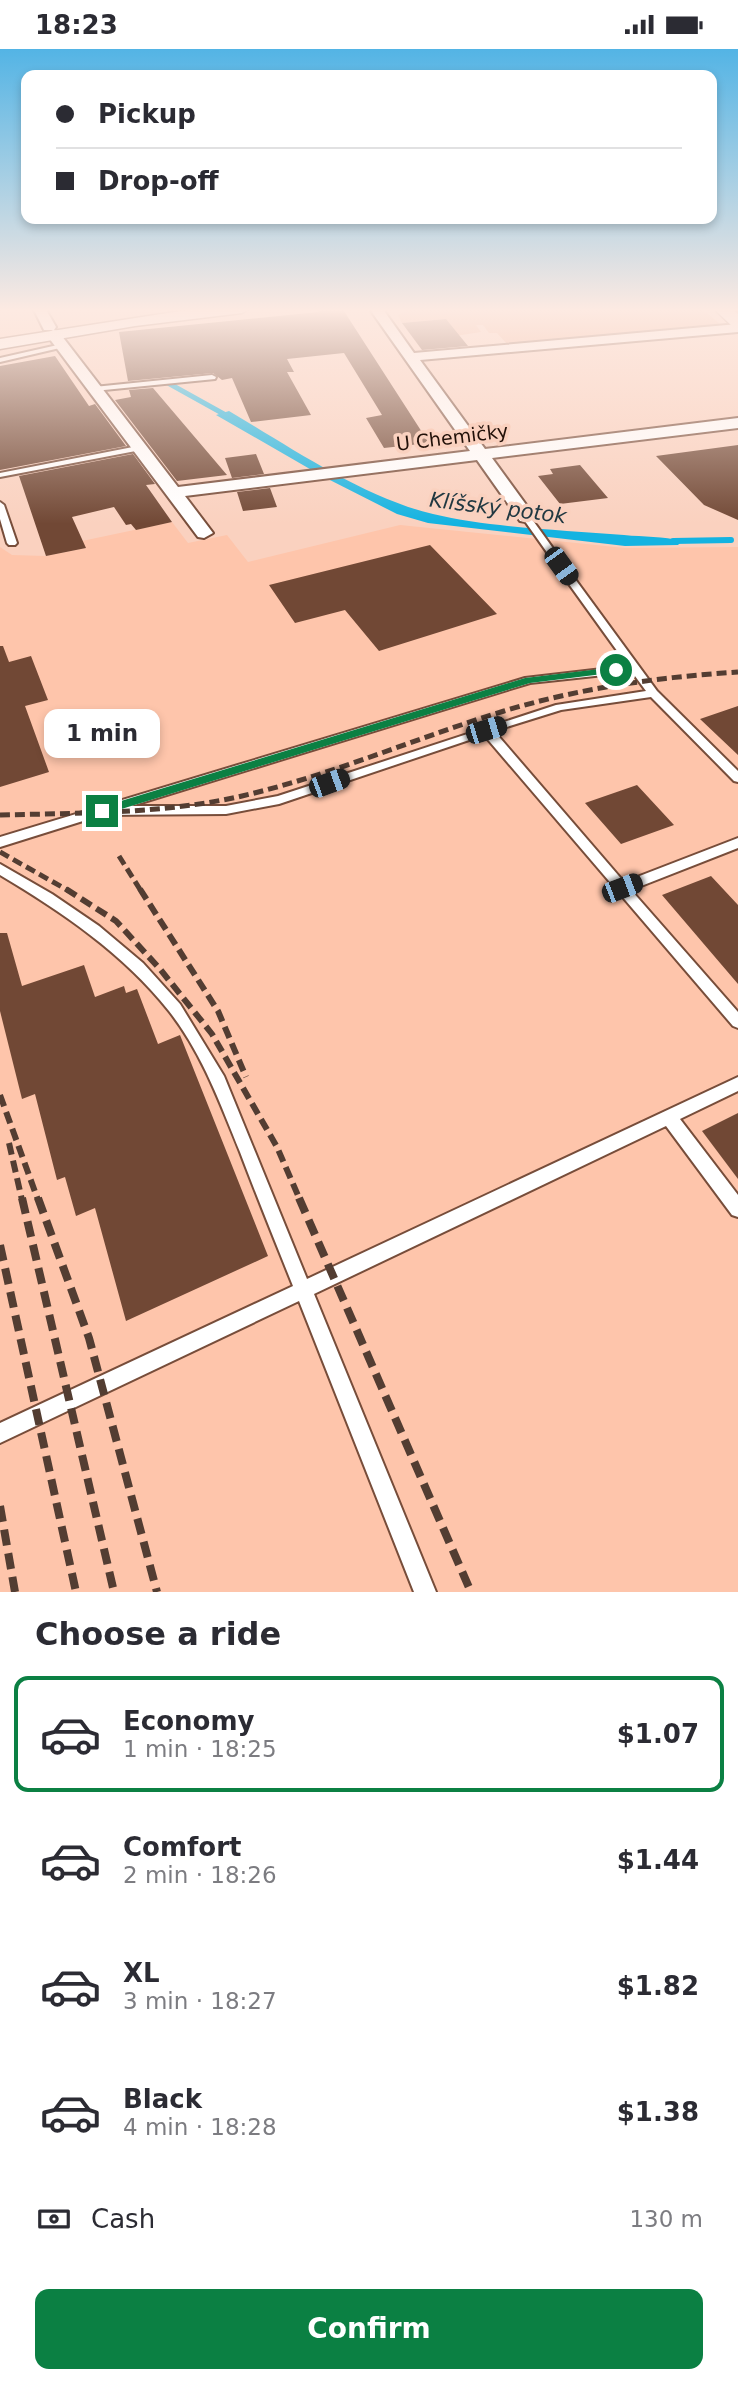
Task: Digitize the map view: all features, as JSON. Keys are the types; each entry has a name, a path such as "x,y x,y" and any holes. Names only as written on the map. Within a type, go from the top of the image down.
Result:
{"street":[{"path":"87,380 204,533"},
{"path":"427,380 528,520"},
{"name":"U Chemičky","path":"172,493 738,423"}],"lane":[{"path":"94,389 182,380"},
{"path":"0,475 138,448"},
{"path":"0,505 12,543"},
{"path":"528,520 554,556"},
{"path":"561,566 653,692 738,778"},
{"path":"0,842 529,680 635,668"},
{"path":"102,811 194,811 252,806 304,792 486,730 581,702 653,692"},
{"path":"486,730 738,1021"},
{"path":"622,888 738,843"},
{"path":"0,869 67,911 129,960 173,1006 197,1040 219,1081 425,1592"},
{"path":"0,1433 738,1084"},
{"path":"669,1117 738,1209"}],"shaded area":[{"path":"172,522 188,543 227,535 248,562 400,525 625,548 738,547 738,1592 0,1592 0,547 12,555 46,556 85,548 82,541"}],"water":[{"path":"229,411 354,484 433,514 503,525 661,537 682,541 678,545 625,546 428,523 397,514 322,476 216,415"}],"building":[{"path":"0,380 71,380 89,406 95,404 126,446 0,470"},
{"path":"233,380 291,380 311,415 251,422"},
{"path":"361,380 388,380 429,443 384,448 366,418 382,415"},
{"path":"153,388 227,475 177,481 115,400 131,397 129,390"},
{"path":"738,445 738,520 704,505 656,456"},
{"path":"133,454 155,484 146,485 172,522 136,530 131,524 126,525 114,507 72,517 86,548 46,556 19,476"},
{"path":"256,454 264,474 232,478 225,458"},
{"path":"580,465 608,498 560,504 538,476 553,474 550,469"},
{"path":"270,488 277,507 243,511 237,492"},
{"path":"430,545 497,614 379,651 345,610 295,623 269,585"},
{"path":"0,646 3,646 9,662 31,656 48,700 25,706 49,772 0,787"},
{"path":"738,706 738,755 700,719"},
{"path":"637,785 674,825 621,844 585,803"},
{"path":"711,876 738,905 738,984 662,895"},
{"path":"0,933 7,933 22,986 84,965 95,997 124,986 126,993 137,989 158,1044 180,1035 268,1256 126,1321 95,1208 76,1216 65,1177 57,1180 35,1094 22,1099 0,1011"},
{"path":"738,1113 738,1179 702,1131"}],"waterway":[{"name":"Klíšský potok","path":"168,383 231,418"},
{"name":"Klíšský potok","path":"673,541 731,540"}],"railway":[{"path":"0,815 121,811 212,802 309,778 533,703 620,685 738,672"},
{"path":"0,852 69,891"},
{"path":"119,856 141,891"},
{"path":"66,889 116,921 160,969 212,1034 277,1147 300,1200"},
{"path":"140,889 218,1011 246,1077"},
{"path":"0,1095 38,1200"},
{"path":"9,1143 22,1200"},
{"path":"22,1198 114,1592"},
{"path":"38,1198 89,1338 157,1592"},
{"path":"299,1198 471,1592"},
{"path":"0,1245 76,1592"},
{"path":"0,1506 15,1592"}],"route":[{"path":"102,811 529,680 616,670"}]}
